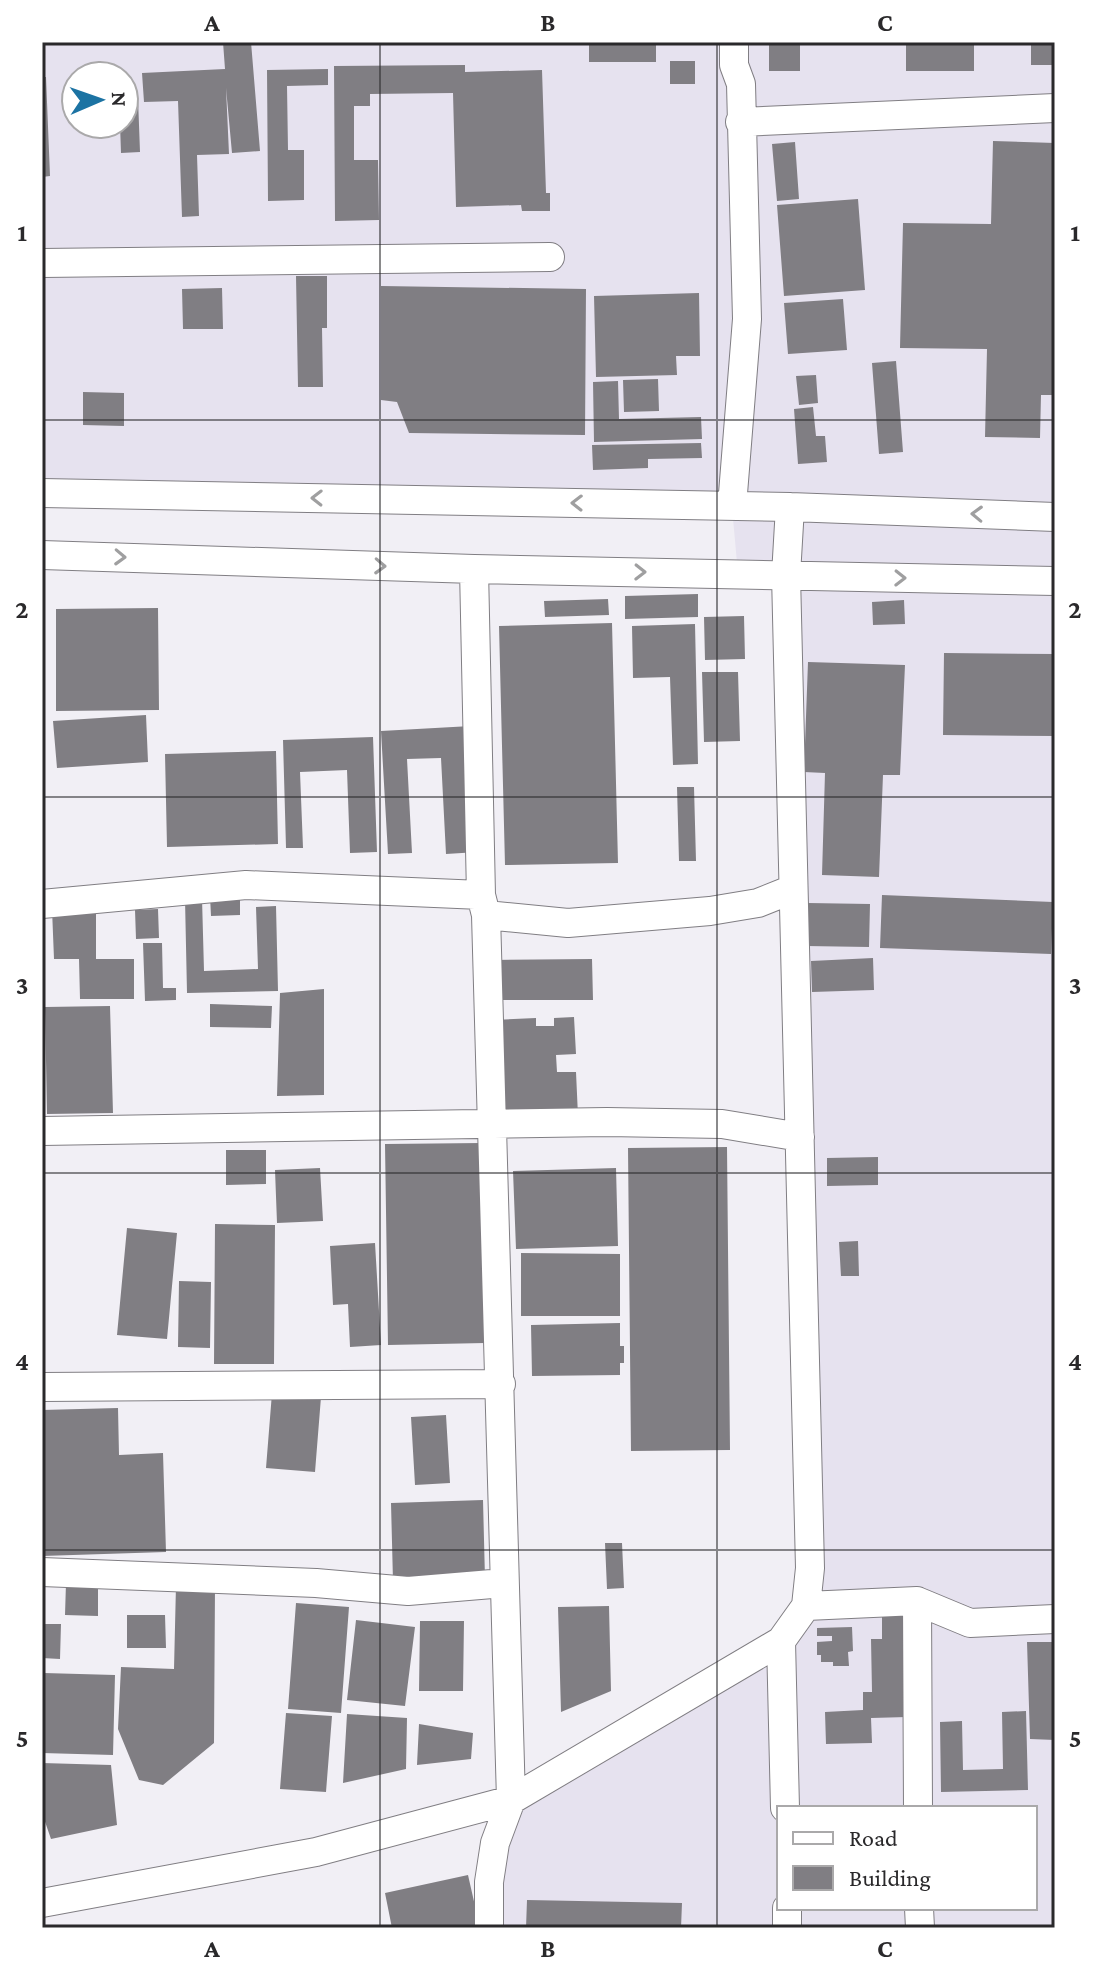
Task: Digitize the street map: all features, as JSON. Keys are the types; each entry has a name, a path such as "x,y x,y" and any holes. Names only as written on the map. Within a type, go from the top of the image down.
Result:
{"street":[{"path":"732,506 747,319 741,84 734,65 734,42"},
{"path":"740,122 1055,108"},
{"path":"42,263 550,257"},
{"path":"42,493 790,507 1055,517"},
{"path":"42,1903 316,1852 511,1800 781,1641 806,1606 810,1552 786,575 790,507"},
{"path":"42,555 474,569 1055,581"},
{"path":"474,569 501,1384 511,1800 495,1843 489,1882 489,1928"},
{"path":"42,904 246,885 484,905 568,923 710,911 758,903 793,889"},
{"path":"42,1131 607,1122 722,1124 800,1137"},
{"path":"42,1387 501,1384"},
{"path":"42,1572 316,1583 408,1591 504,1583"},
{"path":"806,1606 917,1601 970,1623 1055,1619"},
{"path":"917,1601 918,1806"},
{"path":"781,1641 785,1806"},
{"path":"42,1917 49,1928"}],"shaded area":[{"path":"42,42 1055,42 1055,1928 486,1928 511,1800 781,1641 806,1606 786,576 738,574 732,507 42,493"}],"building":[{"path":"223,42 251,42 260,151 232,153 226,88 229,154 197,155 199,216 182,217 178,101 144,102 142,73 225,69"},
{"path":"589,42 656,42 656,62 589,62"},
{"path":"769,42 800,42 800,71 769,71"},
{"path":"906,42 974,42 974,71 906,71"},
{"path":"1031,42 1055,42 1055,65 1031,65"},
{"path":"670,61 695,61 695,84 670,84"},
{"path":"465,65 465,72 542,70 546,193 550,193 550,211 522,211 521,205 456,207 453,93 370,94 370,106 354,106 354,160 378,160 379,220 335,221 334,66"},
{"path":"328,69 328,85 287,86 288,150 304,150 304,200 268,201 267,70"},
{"path":"42,77 46,77 50,176 42,177"},
{"path":"121,140 140,140 140,152 121,153"},
{"path":"993,141 1055,143 1055,395 1041,395 1040,438 985,437 987,349 900,348 903,223 991,224"},
{"path":"795,142 799,199 777,201 772,144"},
{"path":"858,199 865,290 784,296 777,205"},
{"path":"296,276 327,276 327,328 322,328 323,387 298,387"},
{"path":"381,286 586,289 585,435 409,433 397,402 381,400"},
{"path":"222,288 223,329 183,329 182,289"},
{"path":"699,293 700,356 676,356 677,375 596,377 594,296"},
{"path":"843,299 847,350 788,354 784,303"},
{"path":"896,361 903,452 879,454 872,363"},
{"path":"816,375 818,403 799,405 796,376"},
{"path":"658,379 659,411 624,412 623,380"},
{"path":"618,381 619,419 701,417 702,439 594,442 593,382"},
{"path":"83,392 124,393 124,426 83,425"},
{"path":"813,407 816,436 825,436 827,462 798,464 794,409"},
{"path":"701,443 702,458 648,459 648,468 593,470 592,445"},
{"path":"698,594 698,617 625,619 625,596"},
{"path":"608,599 609,615 545,617 544,601"},
{"path":"904,600 905,624 873,625 872,602"},
{"path":"158,608 159,710 56,711 56,609"},
{"path":"744,616 745,659 705,660 704,617"},
{"path":"612,623 618,863 505,865 499,626"},
{"path":"695,624 698,764 673,765 670,677 633,678 632,626"},
{"path":"944,653 1055,654 1055,736 943,735"},
{"path":"808,662 905,665 900,775 883,775 879,877 822,875 825,773 804,772"},
{"path":"702,672 738,672 740,741 704,742"},
{"path":"146,715 148,762 57,768 53,721"},
{"path":"471,726 478,852 446,854 441,758 407,759 412,853 388,854 381,731"},
{"path":"373,737 377,852 350,853 347,770 300,772 303,848 286,848 283,740"},
{"path":"276,751 278,844 167,847 165,754"},
{"path":"677,787 694,787 696,861 679,861"},
{"path":"240,895 240,915 211,916 210,896"},
{"path":"882,895 1053,902 1051,954 880,948"},
{"path":"202,898 204,971 258,969 256,907 276,906 278,991 187,993 185,899"},
{"path":"808,903 870,904 869,947 806,946"},
{"path":"96,908 96,959 134,959 134,999 80,999 79,959 54,959 52,909"},
{"path":"158,909 159,938 136,939 135,910"},
{"path":"143,943 162,943 163,988 176,988 176,1000 145,1001"},
{"path":"873,958 874,990 812,992 811,961"},
{"path":"592,959 593,1000 494,1000 493,960"},
{"path":"324,989 324,1095 277,1096 280,993"},
{"path":"210,1004 272,1006 271,1028 210,1027"},
{"path":"110,1006 113,1113 47,1114 45,1007"},
{"path":"574,1017 576,1054 556,1055 557,1072 576,1072 578,1116 497,1119 493,1020 536,1018 536,1026 554,1026 554,1018"},
{"path":"482,1143 485,1343 388,1345 385,1144"},
{"path":"727,1147 730,1450 631,1451 628,1148"},
{"path":"226,1150 266,1150 266,1184 226,1185"},
{"path":"878,1157 878,1185 827,1186 827,1158"},
{"path":"320,1168 323,1221 277,1223 275,1170"},
{"path":"616,1168 618,1246 516,1249 513,1171"},
{"path":"215,1224 275,1225 274,1364 214,1364"},
{"path":"127,1228 177,1233 167,1339 117,1335"},
{"path":"858,1241 859,1276 841,1276 839,1242"},
{"path":"375,1243 381,1345 350,1347 348,1304 333,1305 330,1246"},
{"path":"521,1253 620,1254 620,1316 521,1316"},
{"path":"179,1281 211,1282 210,1348 178,1347"},
{"path":"620,1323 624,1363 620,1363 620,1375 532,1376 531,1325"},
{"path":"272,1393 321,1397 315,1472 266,1468"},
{"path":"118,1408 119,1455 163,1453 166,1552 42,1556 42,1410"},
{"path":"446,1415 450,1483 415,1485 411,1417"},
{"path":"483,1500 485,1579 393,1581 391,1503"},
{"path":"605,1543 622,1543 624,1588 607,1589"},
{"path":"66,1583 98,1584 98,1616 65,1615"},
{"path":"176,1585 215,1586 214,1743 163,1785 139,1780 118,1729 121,1667 174,1669"},
{"path":"296,1603 349,1607 341,1713 288,1709"},
{"path":"609,1606 611,1691 561,1712 558,1607"},
{"path":"882,1612 905,1612 907,1717 871,1718 872,1743 826,1744 825,1712 863,1710 863,1692 872,1692 871,1639 882,1639"},
{"path":"127,1615 165,1615 166,1648 127,1648"},
{"path":"356,1620 415,1627 405,1706 347,1700"},
{"path":"420,1621 464,1621 463,1691 419,1691"},
{"path":"42,1624 61,1624 60,1659 42,1658"},
{"path":"852,1627 853,1651 848,1652 849,1666 821,1662 821,1655 817,1655 817,1642 832,1641 832,1636 817,1636 817,1628"},
{"path":"1027,1642 1055,1642 1055,1740 1030,1739"},
{"path":"44,1673 115,1675 113,1755 42,1753"},
{"path":"1026,1711 1028,1790 941,1792 940,1722 962,1721 963,1770 1003,1769 1002,1712"},
{"path":"286,1713 332,1716 326,1792 280,1789"},
{"path":"347,1714 407,1718 406,1769 343,1783"},
{"path":"419,1724 473,1733 471,1759 417,1765"},
{"path":"42,1763 111,1765 117,1825 51,1839 42,1813"},
{"path":"468,1875 480,1928 392,1928 385,1893"},
{"path":"527,1900 682,1903 681,1928 526,1928"}]}
